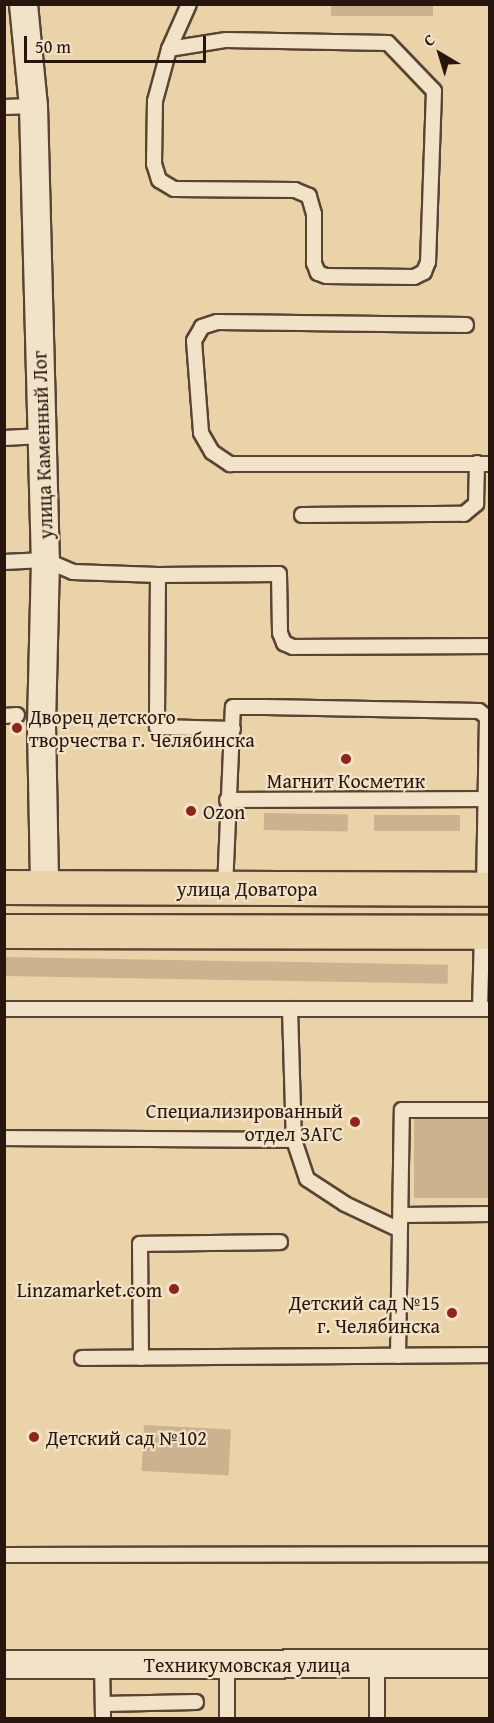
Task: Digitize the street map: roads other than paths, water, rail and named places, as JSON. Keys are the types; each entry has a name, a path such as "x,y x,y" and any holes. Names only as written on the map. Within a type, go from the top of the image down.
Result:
{"main road":[{"name":"улица Доватора","path":"4,887 487,889"},
{"path":"4,931 485,932"}],"street":[{"name":"улица Каменный Лог","path":"23,4 33,106 45,560 41,725 44,887"},
{"name":"Техникумовская улица","path":"4,1664 489,1663"}],"lane":[{"path":"169,49 226,40 388,43 434,91 428,262 424,272 414,277 326,276 318,273 314,263 314,214 309,196 295,190 174,189 159,180 154,164 155,101 169,49 189,4"},
{"path":"4,107 33,106"},
{"path":"302,515 464,514 476,504 483,464 230,464 212,452 201,433 196,394 194,341 202,327 217,322 466,325"},
{"path":"4,438 42,436"},
{"path":"4,562 45,560 73,572 158,575 279,574 279,633 284,643 293,647 489,646"},
{"path":"158,575 157,727 233,729"},
{"path":"225,888 227,800 233,707 479,711 487,717 489,726 487,889"},
{"path":"227,800 488,799"},
{"path":"4,1009 485,1009 485,932"},
{"path":"290,1009 294,1140 307,1179 345,1204 398,1229"},
{"path":"398,1356 398,1229 402,1215 402,1110 489,1110"},
{"path":"4,1138 294,1140"},
{"path":"402,1215 489,1214"},
{"path":"141,1358 141,1244 280,1242"},
{"path":"82,1358 489,1355"},
{"path":"4,1555 489,1554"},
{"path":"102,1664 103,1712 196,1702"},
{"path":"377,1664 377,1719"},
{"path":"227,1665 227,1719"}],"place":[{"name":"Дворец детского творчества г. Челябинска","path":"17,728"},
{"name":"Магнит Косметик","path":"346,759"},
{"name":"Ozon","path":"191,811"},
{"name":"Специализированный отдел ЗАГС","path":"355,1122"},
{"name":"Linzamarket.com","path":"174,1289"},
{"name":"Детский сад №15 г. Челябинска","path":"452,1313"},
{"name":"Детский сад №102","path":"34,1437"}]}
